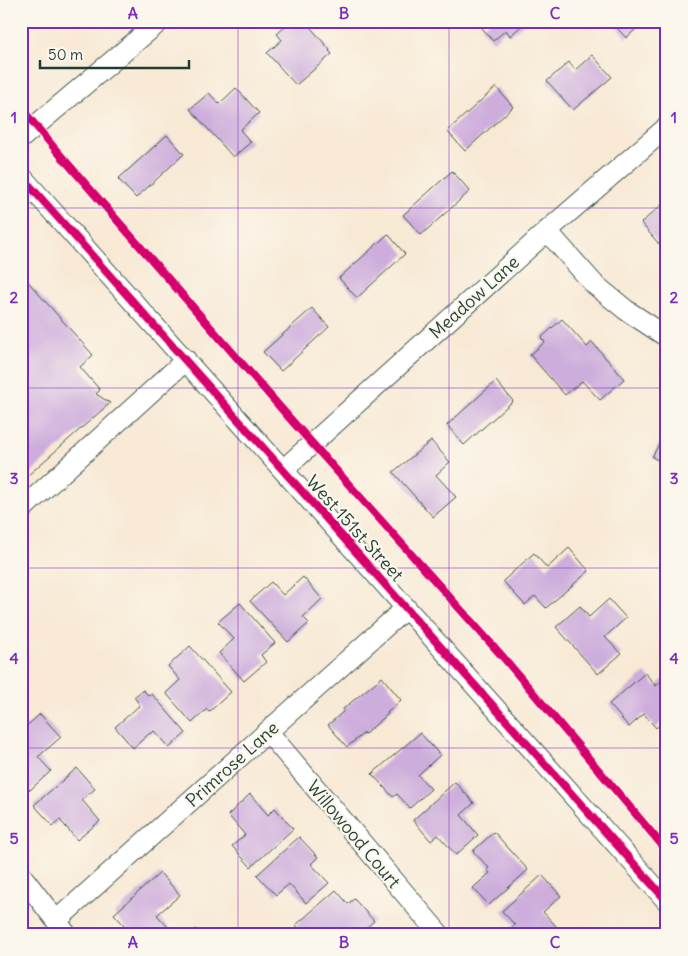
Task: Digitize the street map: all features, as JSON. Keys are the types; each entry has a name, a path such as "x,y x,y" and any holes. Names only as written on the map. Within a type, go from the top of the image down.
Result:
{"street":[{"path":"21,138 160,21"},
{"name":"Meadow Lane","path":"283,470 547,231 667,127"},
{"name":"West 151st Street","path":"21,176 667,901"},
{"path":"547,231 594,284 626,310 667,337"},
{"path":"22,507 186,360"},
{"name":"Primrose Lane","path":"62,927 268,732 406,608"},
{"name":"Willowood Court","path":"268,732 440,935"},
{"path":"21,875 62,927"}],"building":[{"path":"291,21 305,21 332,54 296,85 267,53 282,40 277,34"},
{"path":"490,21 527,21 510,36 506,30 493,41 482,28"},
{"path":"611,21 645,21 626,38"},
{"path":"592,55 612,77 573,110 547,81 569,62 575,70"},
{"path":"496,87 513,107 465,151 447,131"},
{"path":"236,88 259,113 240,130 251,142 233,157 190,109 209,93 219,104"},
{"path":"167,135 184,154 136,198 118,179"},
{"path":"452,171 470,191 421,235 403,215"},
{"path":"667,200 667,248 661,242 659,244 641,223"},
{"path":"388,234 405,254 357,298 339,278"},
{"path":"21,274 93,355 80,367 100,390 96,394 110,403 26,477 21,467"},
{"path":"312,308 329,327 281,371 263,352"},
{"path":"562,319 587,347 592,342 624,379 600,400 582,381 565,395 530,355 545,342 541,338"},
{"path":"496,381 513,401 464,445 447,425"},
{"path":"667,429 667,465 652,457"},
{"path":"431,441 450,462 436,475 456,497 433,517 393,472"},
{"path":"569,548 589,571 546,608 535,596 525,605 503,581 534,553 547,568"},
{"path":"303,577 322,599 303,617 309,623 288,642 250,601 271,582 283,595"},
{"path":"609,599 626,618 605,637 621,654 598,674 556,627 580,606 589,617"},
{"path":"240,603 275,643 261,655 266,662 244,681 219,653 234,639 218,622"},
{"path":"190,646 231,692 209,712 207,709 192,723 166,693 180,680 168,666"},
{"path":"645,673 656,686 667,676 667,718 656,728 644,714 629,727 609,704"},
{"path":"382,677 401,700 388,714 347,747 328,725 344,711 343,709"},
{"path":"143,690 149,696 152,694 186,733 169,748 154,731 133,748 115,727 140,705 134,697"},
{"path":"40,714 61,737 38,757 51,771 30,790 21,781 21,731"},
{"path":"420,733 440,755 418,775 431,789 410,808 397,794 393,797 372,774"},
{"path":"77,768 95,789 82,800 100,821 77,840 60,820 53,826 34,805"},
{"path":"455,782 474,803 461,815 478,835 456,855 438,835 431,841 413,820"},
{"path":"250,794 268,815 275,808 293,829 251,867 232,846 245,835 228,815"},
{"path":"494,832 528,870 489,905 473,888 490,873 487,870 489,868 473,851"},
{"path":"299,837 318,857 311,864 329,883 306,903 289,884 276,895 257,875"},
{"path":"160,873 180,895 157,915 170,929 164,935 133,935 114,914"},
{"path":"542,875 561,896 543,912 557,927 548,935 512,935 508,930 515,925 502,911"},
{"path":"336,890 348,904 354,899 374,921 358,935 336,935 332,931 328,935 304,935 296,925"},
{"path":"580,926 588,935 571,935"},
{"path":"196,929 200,935 189,935"}],"cycle path":[{"path":"21,108 293,422 503,657 667,851"},
{"path":"21,176 667,901"}]}
